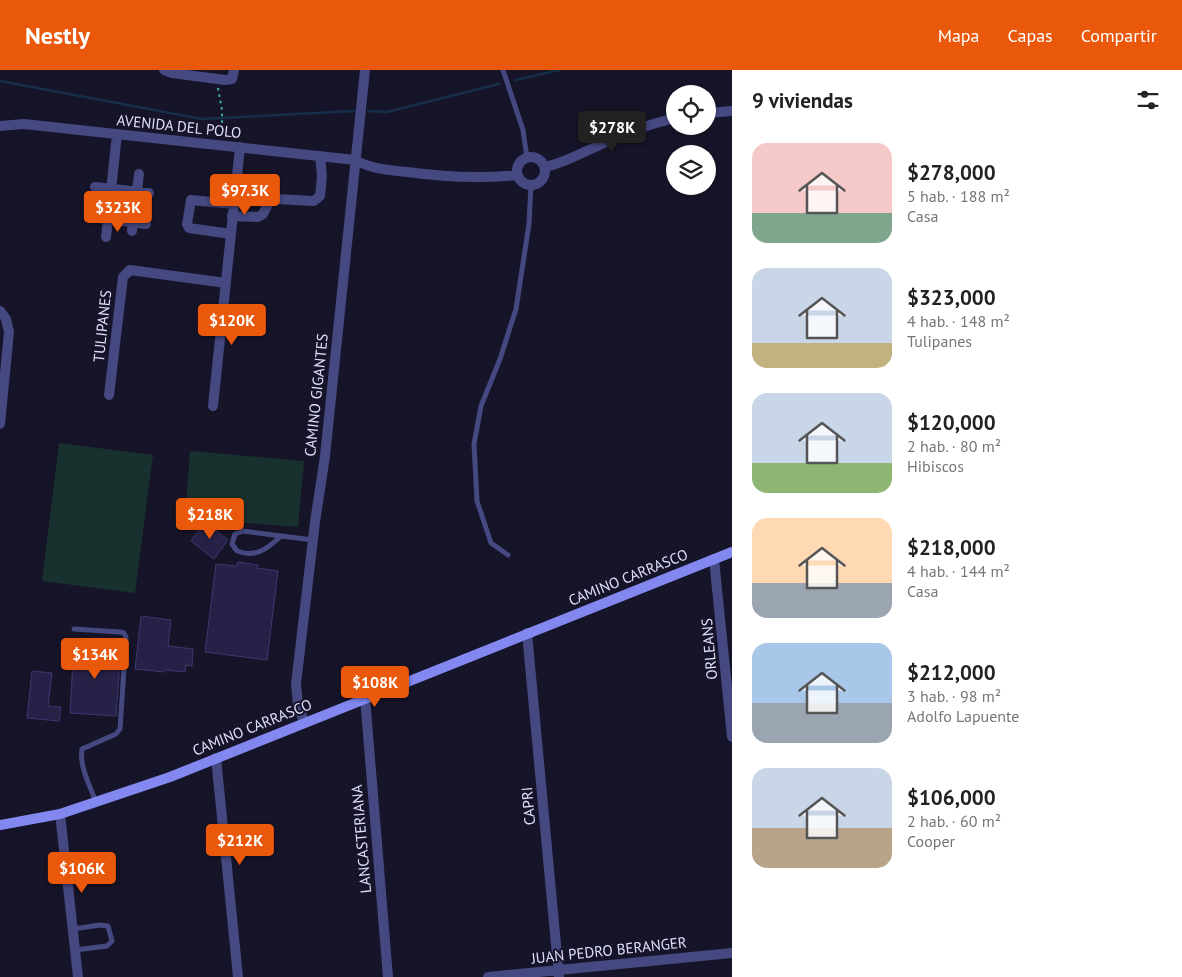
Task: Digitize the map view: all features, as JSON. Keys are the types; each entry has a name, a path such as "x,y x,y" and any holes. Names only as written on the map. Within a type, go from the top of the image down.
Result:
{"main road":[{"name":"CAMINO CARRASCO","path":"0,825 60,814 170,777 732,552"}],"street":[{"path":"164,70 172,73 216,78 233,75"},
{"name":"CAMINO GIGANTES","path":"304,722 298,705 296,684 325,456 365,70"},
{"path":"716,112 732,111"},
{"path":"544,167 560,163 604,143 666,120"},
{"name":"AVENIDA DEL POLO","path":"0,126 24,124 355,160 368,167 452,178 496,178 518,175"},
{"path":"106,237 117,134"},
{"path":"213,406 240,147"},
{"path":"232,216 258,217 263,214 269,202 276,199 314,201 320,196 322,176 320,156"},
{"path":"527,158 540,160 544,167 542,180 530,185 522,182 518,175 518,166 527,158"},
{"path":"133,227 139,174"},
{"path":"95,187 149,193"},
{"path":"231,234 189,228 187,224 191,200 233,204"},
{"path":"92,217 108,219 133,227 146,224"},
{"name":"TULIPANES","path":"110,395 123,277 126,273 130,270 226,283"},
{"path":"0,311 6,319 9,332 0,424"},
{"name":"ORLEANS","path":"714,559 732,737"},
{"name":"CAPRI","path":"527,633 559,974"},
{"name":"LANCASTERIANA","path":"365,698 388,977"},
{"path":"216,758 238,977"},
{"path":"60,814 78,977"},
{"name":"JUAN PEDRO BERANGER","path":"488,977 559,974 732,953"}],"lane":[{"path":"502,70 523,130 527,158"},
{"path":"508,555 491,543 477,501 474,444 481,406 500,358 516,309 529,224 530,185"},
{"path":"281,536 267,550 253,554 237,551 232,544 235,534 243,531 313,540"},
{"path":"74,629 120,632 124,633 126,637 120,729 116,734 82,749 80,756 96,802"},
{"path":"73,929 100,925 108,926 112,941 107,946 75,950"}],"path":[{"path":"216,78 222,110 222,146"}],"green space":[{"path":"59,443 153,455 135,593 42,581"},
{"path":"190,451 304,461 298,527 185,518"}],"building":[{"path":"205,522 228,540 214,559 191,541"},
{"path":"238,562 258,565 257,568 278,571 267,660 205,652 216,564 237,566"},
{"path":"141,616 171,620 168,646 193,649 192,666 186,665 185,672 135,669"},
{"path":"74,644 121,647 116,716 70,713"},
{"path":"32,671 52,673 48,706 61,707 59,721 27,718"}],"waterway":[{"path":"516,80 559,70"},
{"path":"0,81 202,119 354,111"},
{"path":"368,111 387,112 499,84"}]}
